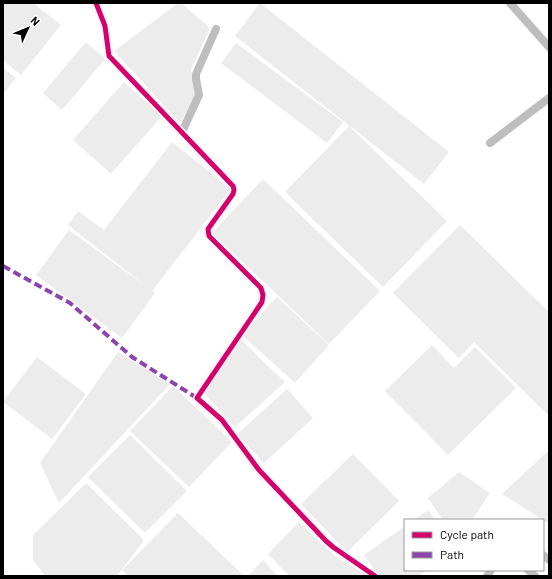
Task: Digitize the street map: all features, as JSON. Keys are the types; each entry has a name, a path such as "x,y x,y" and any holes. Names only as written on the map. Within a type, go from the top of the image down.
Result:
{"street":[{"path":"96,3 105,26 109,56 233,186 233,194 208,230 209,236 261,288 263,295 262,302 197,398 222,420 259,470 326,541 375,576"},
{"path":"510,3 549,47"},
{"path":"182,132 199,95 196,74 216,29"},
{"path":"490,143 549,98"}],"shaded area":[{"path":"3,3 33,3 61,25 21,75 3,60"},
{"path":"178,3 181,3 210,28 191,70 197,95 180,123 114,51"},
{"path":"260,3 449,152 424,184 235,36"},
{"path":"86,42 105,59 62,110 43,93"},
{"path":"236,43 343,122 327,143 221,63"},
{"path":"3,68 16,78 3,94"},
{"path":"124,82 162,116 111,174 73,140"},
{"path":"349,126 447,221 383,287 285,192"},
{"path":"172,142 231,189 152,291 155,293 122,338 36,275 69,230 151,290 68,225 78,211 104,230"},
{"path":"263,179 380,291 329,344 212,233"},
{"path":"460,225 549,312 549,416 474,342 459,358 393,293"},
{"path":"277,297 329,345 295,383 242,335"},
{"path":"241,340 285,382 235,427 204,393"},
{"path":"432,345 454,368 475,347 516,388 448,455 385,391"},
{"path":"118,352 170,384 59,503 40,463"},
{"path":"37,357 86,394 52,439 3,402"},
{"path":"173,386 232,442 189,487 130,431"},
{"path":"287,389 313,418 264,463 237,434"},
{"path":"130,435 187,491 145,533 88,477"},
{"path":"549,450 549,524 544,521 544,519 541,519 502,494"},
{"path":"353,454 399,501 347,552 301,504"},
{"path":"459,472 490,493 473,519 442,519 428,498"},
{"path":"86,483 144,540 117,576 45,576 33,560 33,535"},
{"path":"428,510 434,519 415,519"},
{"path":"178,513 244,576 128,576 122,570"},
{"path":"299,522 334,555 368,576 289,576 268,554"},
{"path":"404,527 404,571 426,571 418,576 379,576 364,555"},
{"path":"263,560 278,576 248,576"}],"marked path":[{"path":"3,266 70,303 132,357 197,398"}],"cycle path":[{"path":"96,3 105,26 109,56 233,186 233,194 208,229 209,236 261,288 263,295 262,302 197,398 222,420 259,470 326,541 375,576"}]}
